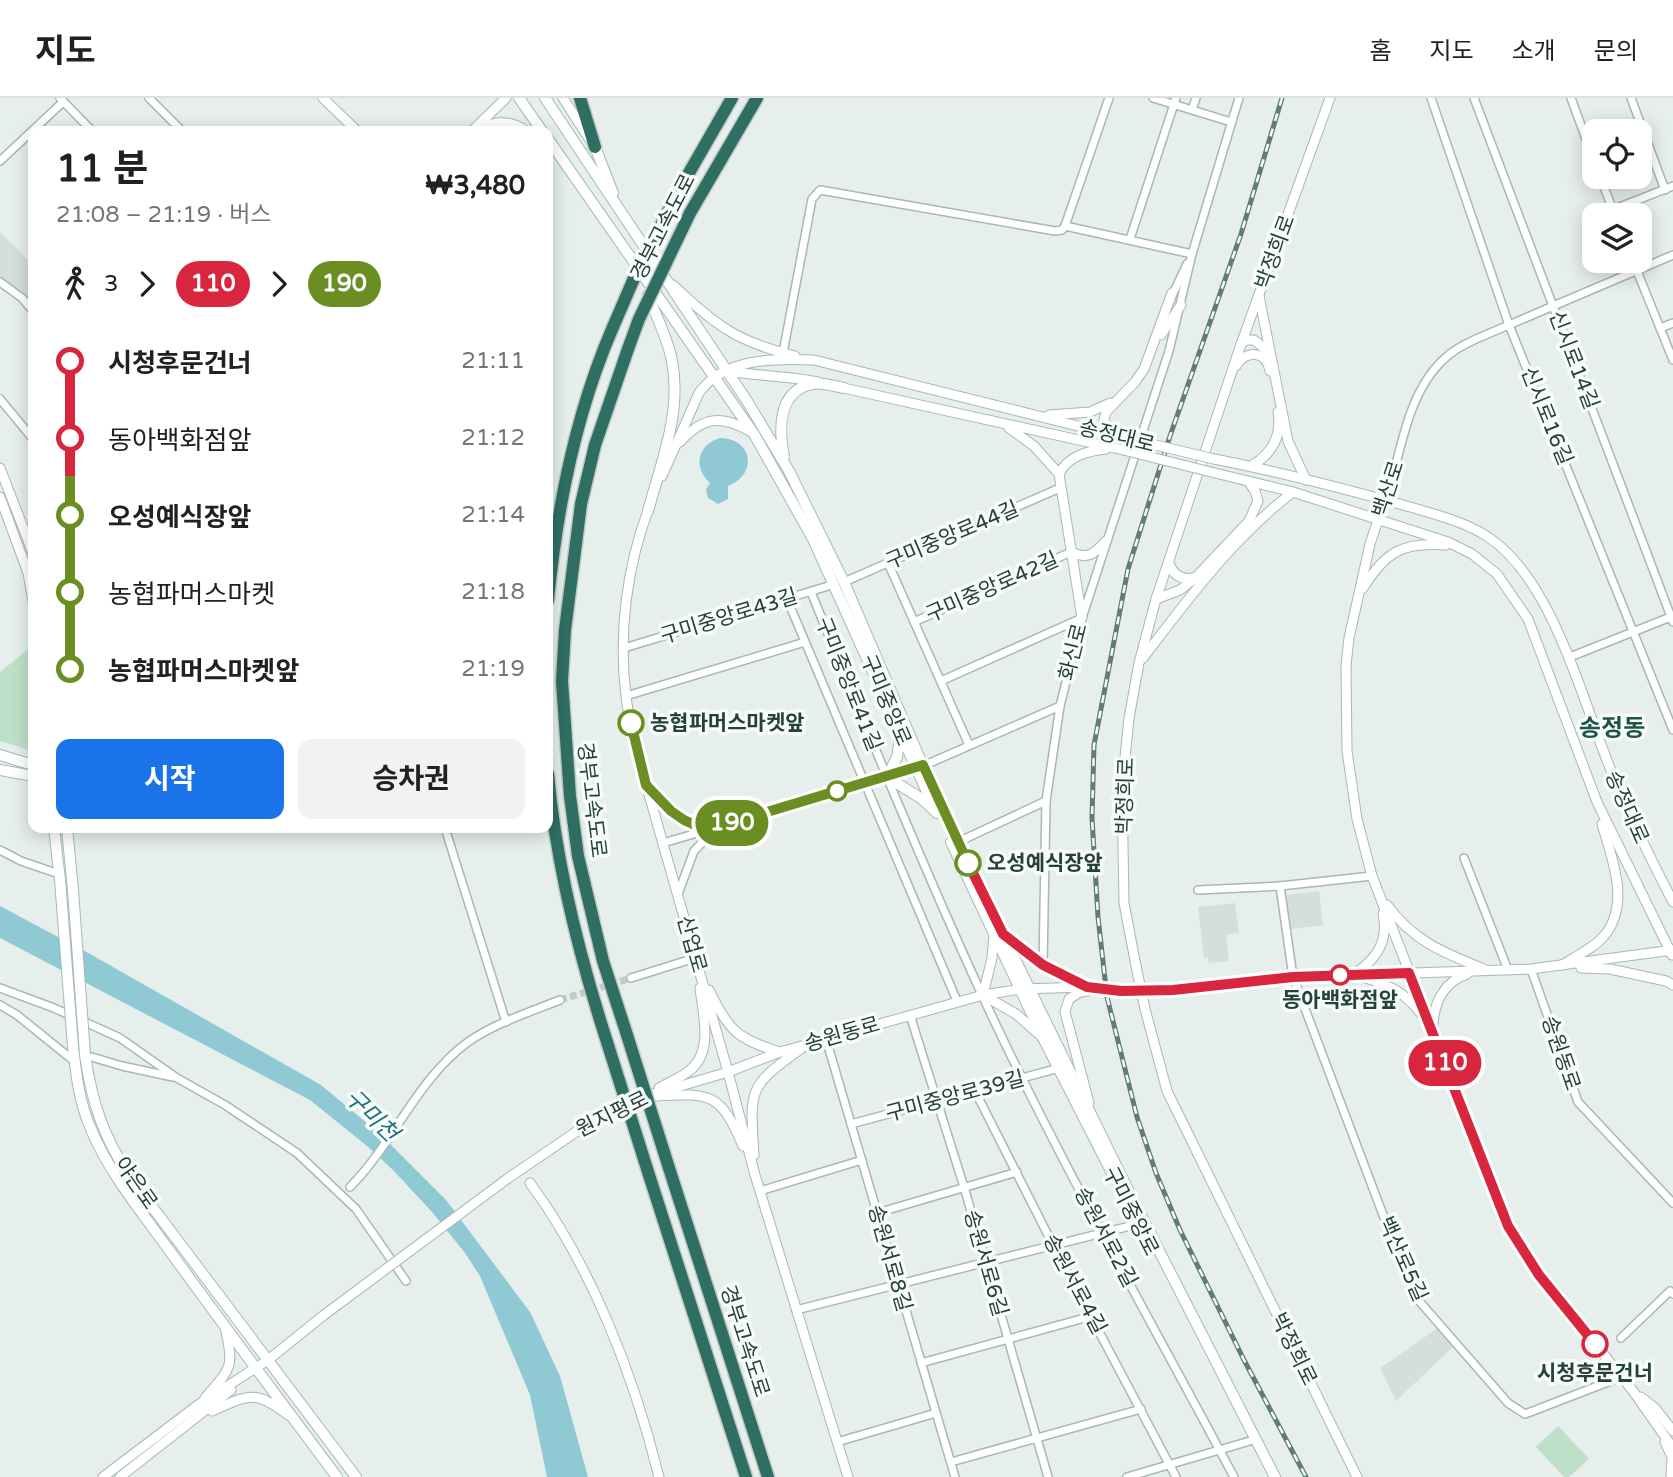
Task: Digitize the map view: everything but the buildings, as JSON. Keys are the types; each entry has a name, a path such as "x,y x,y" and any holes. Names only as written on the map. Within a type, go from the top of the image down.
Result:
{"highway":[{"path":"580,98 595,147"},
{"name":"경부고속도로","path":"553,562 576,435 602,353 635,276 678,192 732,98"},
{"name":"경부고속도로","path":"757,98 691,213 639,319 595,445 581,504 565,631 562,681 570,796 579,856 603,961 768,1477"},
{"name":"경부고속도로","path":"553,813 570,913 607,1042 746,1477"}],"main road":[{"path":"519,98 539,126"},
{"name":"구미중앙로","path":"545,98 789,471 937,813 999,934"},
{"name":"구미중앙로","path":"553,146 754,434 839,583 900,733 958,842 1025,989 1275,1477"},
{"path":"595,147 621,212"},
{"path":"634,262 663,334 672,361 674,381 673,418 648,511"},
{"path":"789,471 780,436 787,400 803,387 814,383 844,388"},
{"path":"900,733 897,757 887,777 922,799 937,813"},
{"path":"0,755 28,763"},
{"path":"0,770 28,775"},
{"name":"야은로","path":"55,833 75,1062 82,1104 91,1130 107,1162 337,1477"},
{"name":"야은로","path":"67,833 86,1055 94,1106 114,1152 129,1176 356,1477"},
{"name":"구미중앙로","path":"1025,989 1043,1038 1269,1477"}],"street":[{"path":"149,98 177,126"},
{"path":"323,98 352,126"},
{"path":"477,126 506,98"},
{"path":"563,98 595,147"},
{"path":"783,353 812,199 820,190 1055,231 1062,230 1109,98"},
{"path":"1153,98 1175,101 1192,110 1231,122"},
{"path":"1192,110 1196,98"},
{"name":"화신로","path":"1043,965 1046,801 1060,706 1082,618 1169,351 1192,254 1239,98"},
{"name":"박정희로","path":"1330,98 1240,347 1156,599 1139,663 1129,718 1122,787 1124,903 1145,1009 1167,1091 1357,1477"},
{"name":"신시로16길","path":"1431,98 1509,325 1673,730"},
{"name":"신시로14길","path":"1474,98 1672,618"},
{"path":"1630,98 1669,188 1634,203"},
{"path":"1574,99 1582,124"},
{"path":"36,126 62,100 87,126"},
{"path":"1130,239 1175,101"},
{"path":"485,126 496,122 518,126"},
{"path":"0,161 28,133"},
{"path":"553,153 564,162"},
{"path":"1065,226 1192,254 1172,293 1140,376 1106,412 1104,420 1114,436"},
{"name":"백산로","path":"1652,264 1673,255"},
{"name":"백산로","path":"1630,273 1458,348 1443,359 1431,374 1408,421 1387,500 1377,520 1358,595 1346,666 1347,751 1357,819 1377,888 1508,1226 1539,1275 1633,1391 1673,1448"},
{"path":"1638,273 1673,360"},
{"path":"664,277 725,331 760,346 814,360"},
{"path":"0,282 28,305"},
{"name":"화신로","path":"1169,351 1172,293"},
{"path":"1251,466 1263,459 1276,442 1279,421 1259,295"},
{"path":"1153,344 1181,305"},
{"path":"1660,328 1673,323"},
{"path":"1240,347 1245,340 1254,340 1264,346 1270,360 1289,441 1306,480"},
{"path":"1230,380 1237,363 1248,355 1259,355 1270,360"},
{"name":"송정대로","path":"726,371 760,361 814,360 1114,436 1387,500 1468,526 1502,548 1527,576 1570,657 1608,764 1643,844 1673,902"},
{"name":"산업로","path":"726,371 705,385 699,393 648,511 628,589 624,648 626,696 636,749 755,1175 848,1477"},
{"name":"송정대로","path":"726,371 793,377 1115,448 1293,492 1472,554 1497,574 1528,619 1597,802 1672,953"},
{"path":"0,399 28,433"},
{"path":"1033,415 1062,416 1090,412 1118,399"},
{"path":"672,451 692,428 708,421 736,423 754,434"},
{"path":"996,422 1024,438 1059,474"},
{"path":"941,681 1082,618 1059,474 1064,464 1072,458 1097,450 1115,448"},
{"path":"0,468 28,540"},
{"path":"1156,599 1188,592 1249,521 1258,501 1248,481"},
{"name":"구미중앙로44길","path":"839,583 1060,488"},
{"path":"1139,663 1197,581 1268,511 1293,492"},
{"path":"0,497 28,573"},
{"path":"1071,552 1085,557 1093,555 1106,541"},
{"path":"1358,595 1373,571 1386,557 1397,551 1424,544 1455,546"},
{"name":"구미중앙로42길","path":"914,621 1071,552"},
{"name":"구미중앙로42길","path":"888,563 970,745"},
{"path":"1169,563 1177,576 1197,581"},
{"name":"구미중앙로43길","path":"624,648 839,583"},
{"name":"구미중앙로41길","path":"811,592 887,777"},
{"name":"구미중앙로41길","path":"787,599 865,783"},
{"path":"1570,657 1672,618"},
{"path":"626,696 805,642"},
{"path":"919,767 1060,706"},
{"name":"구미중앙로41길","path":"663,843 919,767"},
{"path":"887,777 983,996 1016,1014 1043,1038"},
{"path":"865,783 957,1001"},
{"path":"646,785 671,811 684,820 695,825 717,827"},
{"path":"958,842 1046,801"},
{"path":"1558,967 1604,937 1618,900 1616,877 1597,802"},
{"path":"678,895 694,851 717,827"},
{"path":"447,833 506,1022"},
{"path":"0,850 59,877"},
{"path":"1464,858 1508,970"},
{"path":"1198,890 1280,886 1373,876"},
{"path":"1280,886 1293,977"},
{"name":"백산로","path":"1377,888 1388,907 1421,940 1444,953 1489,971"},
{"name":"백산로","path":"1355,974 1369,964 1382,944 1384,920 1377,888"},
{"path":"983,996 999,934 1043,965 1087,987"},
{"name":"송원동로","path":"728,1072 780,1052 957,1001 1025,989 1087,987 1121,991 1173,990 1293,977 1558,967 1672,953"},
{"path":"631,978 697,962"},
{"path":"697,962 728,1026 750,1042 780,1052"},
{"path":"643,1097 692,1069 703,1052 705,1038 697,962"},
{"path":"1558,967 1611,969 1666,981 1673,985"},
{"name":"송원동로","path":"1531,969 1578,1102 1673,1203"},
{"name":"백산로","path":"1436,1038 1433,1016 1439,996 1461,976 1489,971"},
{"name":"백산로","path":"1355,974 1391,985 1402,993 1419,1010 1436,1038"},
{"name":"백산로5길","path":"1293,977 1405,1273 1420,1302 1508,1404 1525,1413 1621,1377"},
{"path":"0,988 54,1008 120,1038 177,1078 225,1105 297,1153 356,1209 406,1281"},
{"path":"1094,1122 1066,1021 1066,1005 1069,999 1080,992 1121,991"},
{"name":"송원서로2길","path":"983,996 1103,1233 1234,1477"},
{"path":"352,1185 453,1054 469,1041 506,1022 560,1000"},
{"path":"0,1005 17,1015 75,1062"},
{"name":"송원서로6길","path":"911,1015 1048,1477"},
{"name":"송원서로8길","path":"826,1039 955,1477"},
{"path":"755,1175 751,1107 753,1096 767,1074 808,1044"},
{"path":"86,1055 177,1078"},
{"name":"구미중앙로39길","path":"851,1124 1059,1068"},
{"name":"원지평로","path":"268,1360 507,1179 595,1119 643,1097 728,1072"},
{"name":"송원서로4길","path":"975,1091 1176,1477"},
{"path":"643,1097 698,1095 716,1101 731,1119 755,1175"},
{"path":"760,1191 862,1160"},
{"name":"송원서로6길","path":"877,1213 1017,1172"},
{"path":"530,1182 560,1225 605,1318 631,1379 659,1477"},
{"path":"796,1310 1138,1224"},
{"path":"1621,1338 1670,1291 1673,1294"},
{"name":"송원서로6길","path":"921,1363 1092,1316"},
{"path":"198,1405 225,1376 230,1365 231,1354 225,1325"},
{"path":"103,1477 198,1405 268,1360"},
{"path":"120,1477 201,1416 257,1368"},
{"path":"1633,1391 1655,1408 1673,1431"},
{"path":"201,1416 246,1396 256,1396 273,1403 295,1420"},
{"path":"951,1462 1141,1409"},
{"path":"837,1442 936,1413"},
{"path":"1658,1429 1672,1457 1671,1477"},
{"path":"1127,1477 1250,1441"}],"shaded area":[{"path":"0,232 28,260 28,303 0,277"},
{"path":"1319,891 1323,925 1291,929 1286,895"},
{"path":"1235,903 1239,933 1226,935 1229,961 1209,963 1208,958 1204,958 1198,907"},
{"path":"1441,1326 1456,1344 1396,1401 1380,1368"}],"green space":[{"path":"28,649 28,749 0,741 0,672"},
{"path":"1558,1426 1589,1459 1569,1477 1564,1477 1536,1447"}],"water":[{"path":"720,438 731,440 745,450 748,466 738,480 728,486 728,499 718,504 708,498 706,490 710,483 701,470 700,457 706,446"},
{"path":"0,906 321,1085 379,1133 446,1200 530,1312 560,1376 588,1477 547,1477 530,1395 480,1276 433,1213 393,1170 310,1100 0,938"}],"tunnel":[{"path":"560,1000 631,978"}],"railway":[{"path":"1282,98 1241,234 1170,436 1128,569 1094,745 1092,818 1098,917 1107,997 1137,1117 1156,1173 1180,1230 1306,1477"}],"bus line":[{"name":"190","path":"631,723 646,785 671,811 695,825 717,827 923,765 968,863"},
{"name":"110","path":"968,863 1003,934 1043,965 1087,987 1121,991 1173,990 1293,977 1409,973 1508,1226 1539,1275 1595,1344"}],"place":[{"name":"농협파머스마켓앞","path":"631,723"},
{"name":"오성예식장앞","path":"968,863"},
{"name":"동아백화점앞","path":"1340,975"},
{"name":"시청후문건너","path":"1595,1344"}],"district":[{"name":"송정동","path":"1612,728"}],"water label":[{"name":"구미천","path":"372,1115"}]}
